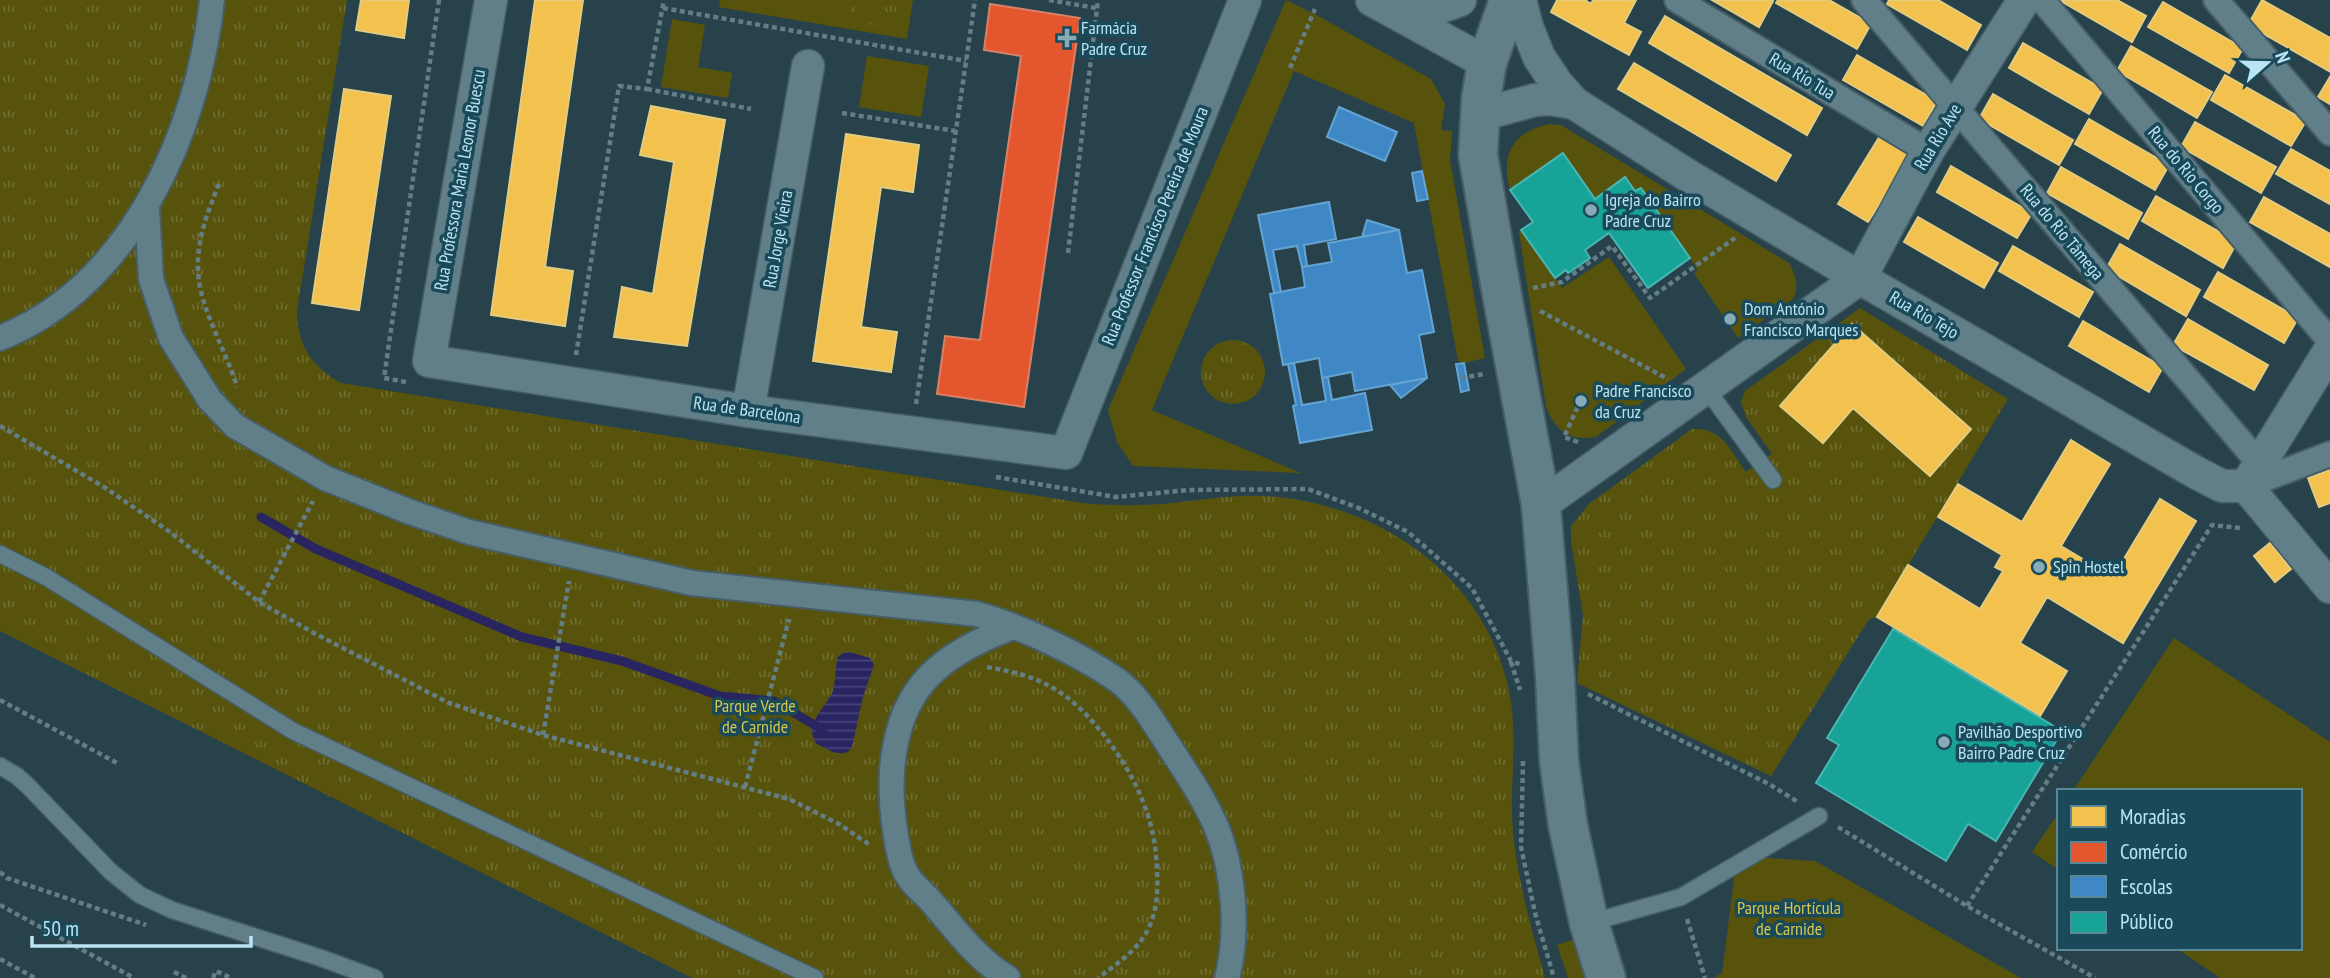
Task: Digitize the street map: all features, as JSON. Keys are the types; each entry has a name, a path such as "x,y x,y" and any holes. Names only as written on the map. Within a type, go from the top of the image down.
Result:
{"street":[{"path":"0,338 26,327 68,298 109,260 147,207 169,160 198,81 212,0"},
{"name":"Rua Professora Maria Leonor Buescu","path":"429,361 491,0"},
{"name":"Rua Professor Francisco Pereira de Moura","path":"1066,453 1245,0"},
{"path":"1372,0 1487,63"},
{"path":"1402,15 1460,0"},
{"path":"1509,0 1487,63 1478,155 1541,505 1559,761 1568,826 1589,923 1606,978"},
{"name":"Rua Rio Tejo","path":"1520,0 1539,57 1574,103 1687,175 1860,278 2195,472 2222,486 2253,475"},
{"name":"Rua Rio Tua","path":"1677,0 1928,151"},
{"name":"Rua do Rio Tâmega","path":"1864,0 1956,107 2253,475"},
{"name":"Rua Rio Ave","path":"1860,278 1928,151 2024,0"},
{"name":"Rua do Rio Corgo","path":"2042,0 2330,341"},
{"path":"2216,0 2330,133"},
{"name":"Rua Jorge Vieira","path":"748,411 808,66"},
{"path":"1480,115 1535,100 1550,99 1574,103"},
{"path":"147,207 151,279 171,338 210,400 235,426 325,478 469,532 692,583 963,612 996,619 1073,654 1119,681 1150,716 1216,827 1233,887 1233,957 1227,978"},
{"path":"1541,505 1860,278"},
{"path":"2253,475 2330,350"},
{"name":"Rua de Barcelona","path":"429,361 748,411 1066,453"},
{"path":"2253,475 2330,454"},
{"path":"2253,475 2266,510 2330,587"},
{"path":"1008,978 969,945 905,873 892,813 891,768 905,715 923,683 946,662 977,642 1013,627"},
{"path":"969,945 983,978"}],"lane":[{"path":"1702,391 1773,480"},
{"path":"0,554 46,577 293,731 815,978"},
{"path":"0,766 28,786 111,872 140,895 172,910 375,978"},
{"path":"1589,923 1681,897 1819,816"}],"path":[{"path":"647,89 664,0"},
{"path":"912,433 975,0"},
{"path":"1049,0 1097,8"},
{"path":"1068,253 1098,0"},
{"path":"1290,68 1315,9"},
{"path":"571,383 619,86 751,109"},
{"path":"842,113 956,131"},
{"path":"219,184 200,240 198,269 201,291 240,399 240,413 235,426"},
{"path":"1504,294 1562,282 1612,246 1650,298 1761,219"},
{"path":"1504,294 1702,391"},
{"path":"0,426 104,487 170,532 259,601 314,634 449,702 543,735 789,799 839,824 905,873"},
{"path":"259,601 314,499"},
{"path":"2095,978 1967,906 2212,525 2246,529 2266,510"},
{"path":"543,735 571,569"},
{"path":"745,787 792,607"},
{"path":"1511,661 1522,694"},
{"path":"946,662 1009,671 1052,687 1071,700 1091,720 1121,758 1142,794 1155,838 1158,888 1156,908 1150,926 1140,942 1098,978"},
{"path":"0,700 117,763"},
{"path":"1523,753 1521,847 1535,913 1554,978"},
{"path":"1681,897 1705,978"},
{"path":"0,905 134,978"},
{"path":"0,959 35,978"},
{"path":"213,978 216,971 232,978"},
{"path":"174,972 186,978"}],"green space":[{"name":"Parque Verde de Carnide","path":"0,0 347,0 297,311 300,334 308,354 322,370 341,383 1082,503 1139,505 1238,496 1278,497 1319,504 1358,517 1395,535 1428,558 1457,586 1480,618 1499,655 1512,713 1512,816 1515,851 1545,978 692,978 0,631"},
{"path":"720,0 913,0 907,39 719,7"},
{"path":"851,0 906,0 901,30 848,21"},
{"path":"1286,0 1431,79 1445,104 1441,130 1452,131 1450,160 1485,358 1464,363 1458,361 1414,123 1294,71 1152,410 1301,473 1133,466 1117,442 1108,410"},
{"path":"672,19 705,25 698,67 732,73 728,98 661,87"},
{"path":"867,56 929,66 921,117 859,107"},
{"path":"1549,124 1561,125 1789,263 1796,285 1793,299 1738,338 1694,273 1698,270 1641,188 1635,191 1625,177 1595,199 1563,153 1510,190 1507,166 1512,146 1526,133"},
{"path":"1521,230 1562,288 1609,257 1686,369 1596,437 1579,438 1565,433 1554,423 1546,407 1519,232"},
{"path":"1860,308 2008,399 1877,617 1869,619 1771,776 1577,683 1583,615 1571,526 1589,504 1692,429 1702,429 1718,436 1730,448 1746,472 1772,454 1746,417 1741,402 1745,391"},
{"path":"1233,340 1251,346 1259,354 1265,372 1259,390 1251,398 1233,404 1215,398 1207,390 1201,372 1207,354 1215,346"},
{"path":"2174,638 2330,742 2330,978 2220,978 2179,950 2302,950 2302,789 2074,789"},
{"path":"2057,815 2057,869 2032,852"},
{"name":"Parque Hortícula de Carnide","path":"1737,856 1815,861 2021,978 1714,978 1722,973"},
{"path":"1579,938 1590,978 1568,978 1557,945"}],"shaded area":[{"path":"850,652 870,658 874,665 863,697 852,747 845,753 840,753 817,744 812,731 816,718 833,691 838,657"}],"building: Moradias":[{"path":"361,0 409,0 404,38 356,30"},
{"path":"535,0 583,0 545,267 573,271 565,326 491,315"},
{"path":"1557,0 1585,0 1591,4 1593,0 1636,0 1624,23 1641,32 1629,55 1551,12"},
{"path":"1712,0 1770,0 1773,1 1759,27"},
{"path":"1778,0 1829,0 1871,24 1857,49 1776,3"},
{"path":"1889,0 1938,0 1981,25 1967,50 1887,4"},
{"path":"2059,0 2117,0 2146,16 2132,42"},
{"path":"2262,0 2330,38 2329,71 2248,25"},
{"path":"2163,2 2243,48 2229,73 2148,27"},
{"path":"1665,16 1822,108 1807,135 1649,43"},
{"path":"2023,43 2103,89 2089,114 2009,68"},
{"path":"2131,46 2212,92 2197,118 2117,71"},
{"path":"1857,55 1937,101 1923,126 1843,80"},
{"path":"1634,63 1791,155 1776,181 1618,89"},
{"path":"2225,75 2306,121 2291,146 2211,100"},
{"path":"2330,77 2330,104 2318,97"},
{"path":"344,89 391,96 359,310 312,303"},
{"path":"1993,94 2073,140 2059,165 1979,119"},
{"path":"651,106 725,120 687,346 614,337 622,287 653,294 674,162 640,155"},
{"path":"2089,119 2169,165 2155,190 2075,144"},
{"path":"2195,122 2276,167 2261,193 2181,147"},
{"path":"846,134 919,145 913,192 881,187 861,327 897,332 891,372 813,361"},
{"path":"1880,136 1910,155 1868,222 1838,204"},
{"path":"2291,149 2330,171 2330,204 2276,174"},
{"path":"1951,166 2032,213 2017,238 1937,192"},
{"path":"2061,167 2142,213 2128,239 2047,193"},
{"path":"2156,196 2237,242 2223,268 2142,221"},
{"path":"2264,197 2330,234 2330,267 2250,222"},
{"path":"1918,217 1998,263 1984,288 1904,242"},
{"path":"2120,244 2200,290 2186,316 2106,269"},
{"path":"2013,246 2093,292 2079,317 1999,271"},
{"path":"2218,272 2298,318 2284,343 2204,297"},
{"path":"2188,319 2268,365 2254,390 2173,345"},
{"path":"2083,321 2163,367 2149,392 2069,346"},
{"path":"1852,324 1971,429 1930,476 1853,408 1823,443 1780,406"},
{"path":"2071,440 2110,464 2061,546 2113,577 2160,499 2196,521 2123,643 2047,597 2020,643 2067,671 2040,716 1877,617 1908,565 1980,609 2003,571 1995,567 2002,555 1938,517 1958,484 2022,522"},
{"path":"2330,470 2330,503 2319,507 2308,478"},
{"path":"2270,543 2291,569 2275,582 2254,556"}],"building: Comércio":[{"path":"990,4 1080,18 1024,407 937,394 945,336 980,340 1021,56 984,50"}],"building: Escolas":[{"path":"1339,107 1397,132 1385,161 1327,137"},
{"path":"1422,171 1428,199 1417,201 1412,173"},
{"path":"1329,202 1336,239 1304,245 1307,266 1302,267 1297,246 1273,250 1281,292 1274,293 1258,215"},
{"path":"1367,220 1399,230 1362,237"},
{"path":"1399,230 1407,273 1422,270 1434,332 1419,335 1427,378 1355,391 1352,372 1322,378 1319,358 1283,365 1270,294 1305,287 1302,267 1332,262 1328,243"},
{"path":"1294,363 1302,405 1326,401 1322,378 1328,377 1332,400 1365,393 1372,430 1300,443 1288,364"},
{"path":"1464,363 1469,390 1461,392 1456,364"},
{"path":"1427,378 1401,398 1390,385"}],"building: Público":[{"name":"Igreja do Bairro Padre Cruz","path":"1563,153 1595,199 1625,177 1635,191 1641,188 1690,258 1648,288 1609,233 1585,250 1590,258 1568,273 1566,270 1555,278 1521,230 1533,222 1510,190"},
{"name":"Pavilhão Desportivo Bairro Padre Cruz","path":"1893,629 2062,731 1996,841 1968,824 1946,861 1816,783 1839,745 1827,738"}],"waterway":[{"path":"261,517 316,549 522,637 622,661 720,696 774,701 823,730"}],"place":[{"name":"Farmácia Padre Cruz","path":"1067,38"},
{"name":"Igreja do Bairro Padre Cruz","path":"1591,210"},
{"name":"Dom António Francisco Marques","path":"1730,319"},
{"name":"Padre Francisco da Cruz","path":"1581,401"},
{"name":"Spin Hostel","path":"2039,567"},
{"name":"Pavilhão Desportivo Bairro Padre Cruz","path":"1944,742"}]}
